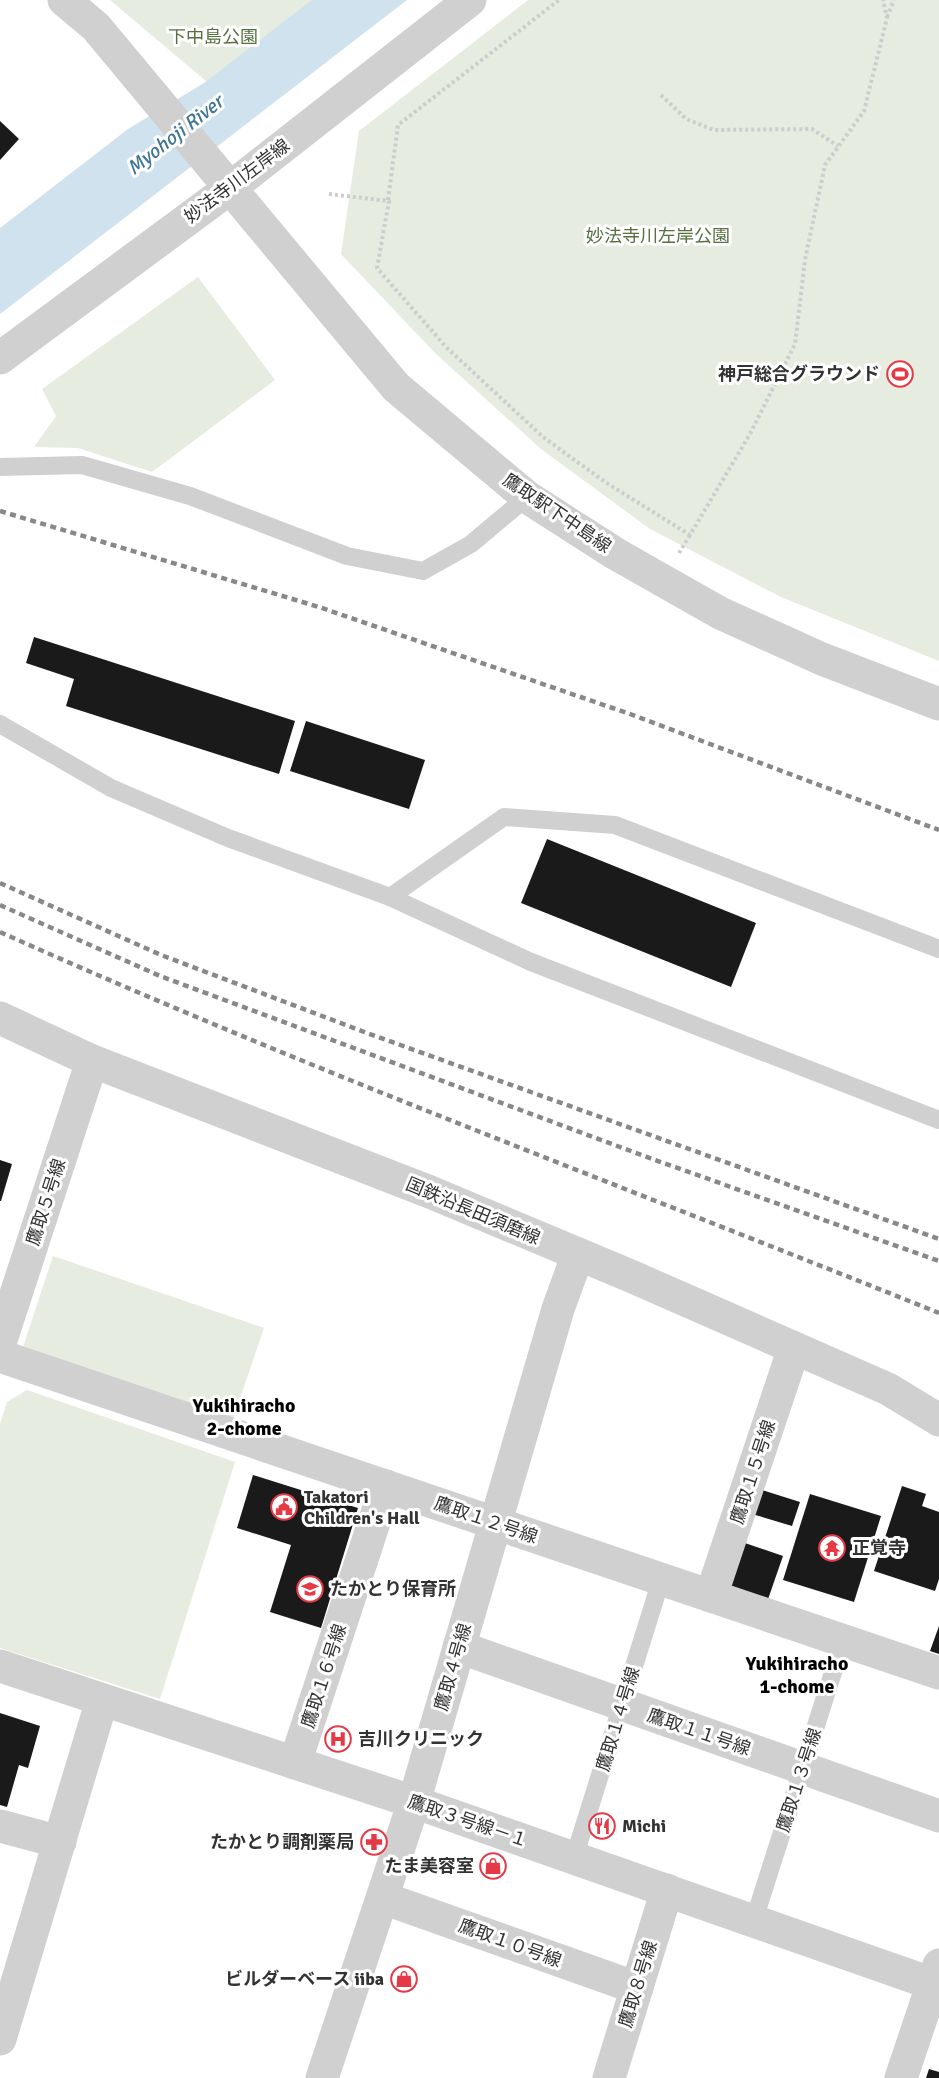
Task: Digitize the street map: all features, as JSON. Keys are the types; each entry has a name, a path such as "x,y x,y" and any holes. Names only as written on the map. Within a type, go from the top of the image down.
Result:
{"street":[{"name":"鷹取駅下中島線","path":"63,0 96,27 158,99 396,387 526,497 616,554 720,613 822,659 939,704"},
{"name":"妙法寺川左岸線","path":"0,358 230,188 470,0"},
{"name":"国鉄沿長田須磨線","path":"0,1018 92,1061 430,1192 578,1254 888,1389 939,1420"},
{"name":"鷹取５号線","path":"0,1344 92,1061"},
{"name":"鷹取４号線","path":"323,2078 414,1802 558,1309 578,1254"},
{"name":"鷹取１５号線","path":"711,1596 794,1348"},
{"name":"鷹取１２号線","path":"0,1356 939,1673"},
{"name":"鷹取１６号線","path":"295,1763 386,1486"},
{"name":"鷹取１１号線","path":"459,1647 939,1816"},
{"name":"鷹取３号線－１","path":"0,1666 414,1802 754,1920 937,1978"},
{"path":"0,2039 102,1700"},
{"path":"0,1826 60,1842"},
{"name":"鷹取８号線","path":"609,2078 667,1890"},
{"name":"鷹取１０号線","path":"382,1898 637,1988"},
{"path":"901,2078 937,1978"}],"lane":[{"path":"0,467 82,465 190,496 347,556 423,571 471,544 526,497"},
{"path":"0,724 111,788 228,838 390,897 531,962 939,1120"},
{"path":"390,897 504,817 615,825 939,949"},
{"name":"鷹取１４号線","path":"574,1858 661,1580"},
{"name":"鷹取１３号線","path":"754,1920 843,1641"}],"path":[{"path":"559,0 398,126 377,268 446,347 543,437 605,482 690,536"},
{"path":"883,0 887,18"},
{"path":"678,554 750,434 795,344 805,260 825,165 864,111 887,18 894,0"},
{"path":"661,95 686,119 714,130 812,129 838,146"},
{"path":"329,194 388,200"}],"green space":[{"name":"下中島公園","path":"110,0 325,0 213,87"},
{"name":"妙法寺川左岸公園","path":"528,0 939,0 939,661 781,597 650,529 541,449 435,353 341,254 359,131"},
{"path":"198,277 275,380 152,472 78,448 34,447 56,416 42,389"},
{"path":"53,1256 264,1328 233,1419 23,1347"},
{"path":"27,1390 235,1462 160,1699 0,1648 0,1424 7,1402"}],"water":[{"name":"Myohoji River","path":"312,0 407,0 0,314 0,228 128,129 204,83"}],"building":[{"path":"0,121 19,139 0,160"},
{"path":"34,637 295,721 279,774 66,706 74,679 26,663"},
{"path":"306,721 425,760 409,809 290,771"},
{"path":"547,839 756,923 731,987 521,903"},
{"path":"0,1160 12,1164 1,1201 0,1201"},
{"path":"253,1475 358,1508 321,1628 270,1612 291,1545 237,1528"},
{"name":"正覚寺","path":"902,1486 926,1494 922,1506 939,1512 939,1579 935,1591 874,1571"},
{"path":"759,1489 800,1502 792,1526 752,1514"},
{"name":"正覚寺","path":"810,1494 881,1516 854,1602 783,1580"},
{"path":"739,1541 783,1556 766,1605 723,1590"},
{"path":"939,1626 939,1654 930,1651"},
{"path":"0,1713 40,1726 28,1768 19,1765 7,1807 0,1805"},
{"path":"929,2069 939,2072 939,2078 926,2078"}],"railway":[{"path":"0,511 319,607 630,714 939,830"},
{"path":"0,883 161,955 367,1033 939,1239"},
{"path":"0,905 160,976 655,1160 939,1261"},
{"path":"0,932 350,1080 939,1313"}],"place":[{"name":"神戸総合グラウンド","path":"900,374"},
{"name":"Takatori Children's Hall","path":"284,1507"},
{"name":"正覚寺","path":"832,1548"},
{"name":"たかとり保育所","path":"310,1589"},
{"name":"吉川クリニック","path":"338,1739"},
{"name":"Michi","path":"602,1826"},
{"name":"たかとり調剤薬局","path":"374,1842"},
{"name":"たま美容室","path":"493,1866"},
{"name":"ビルダーベース iiba","path":"404,1979"}],"district":[{"name":"Yukihiracho 2-chome","path":"244,1416"},
{"name":"Yukihiracho 1-chome","path":"797,1674"}]}
